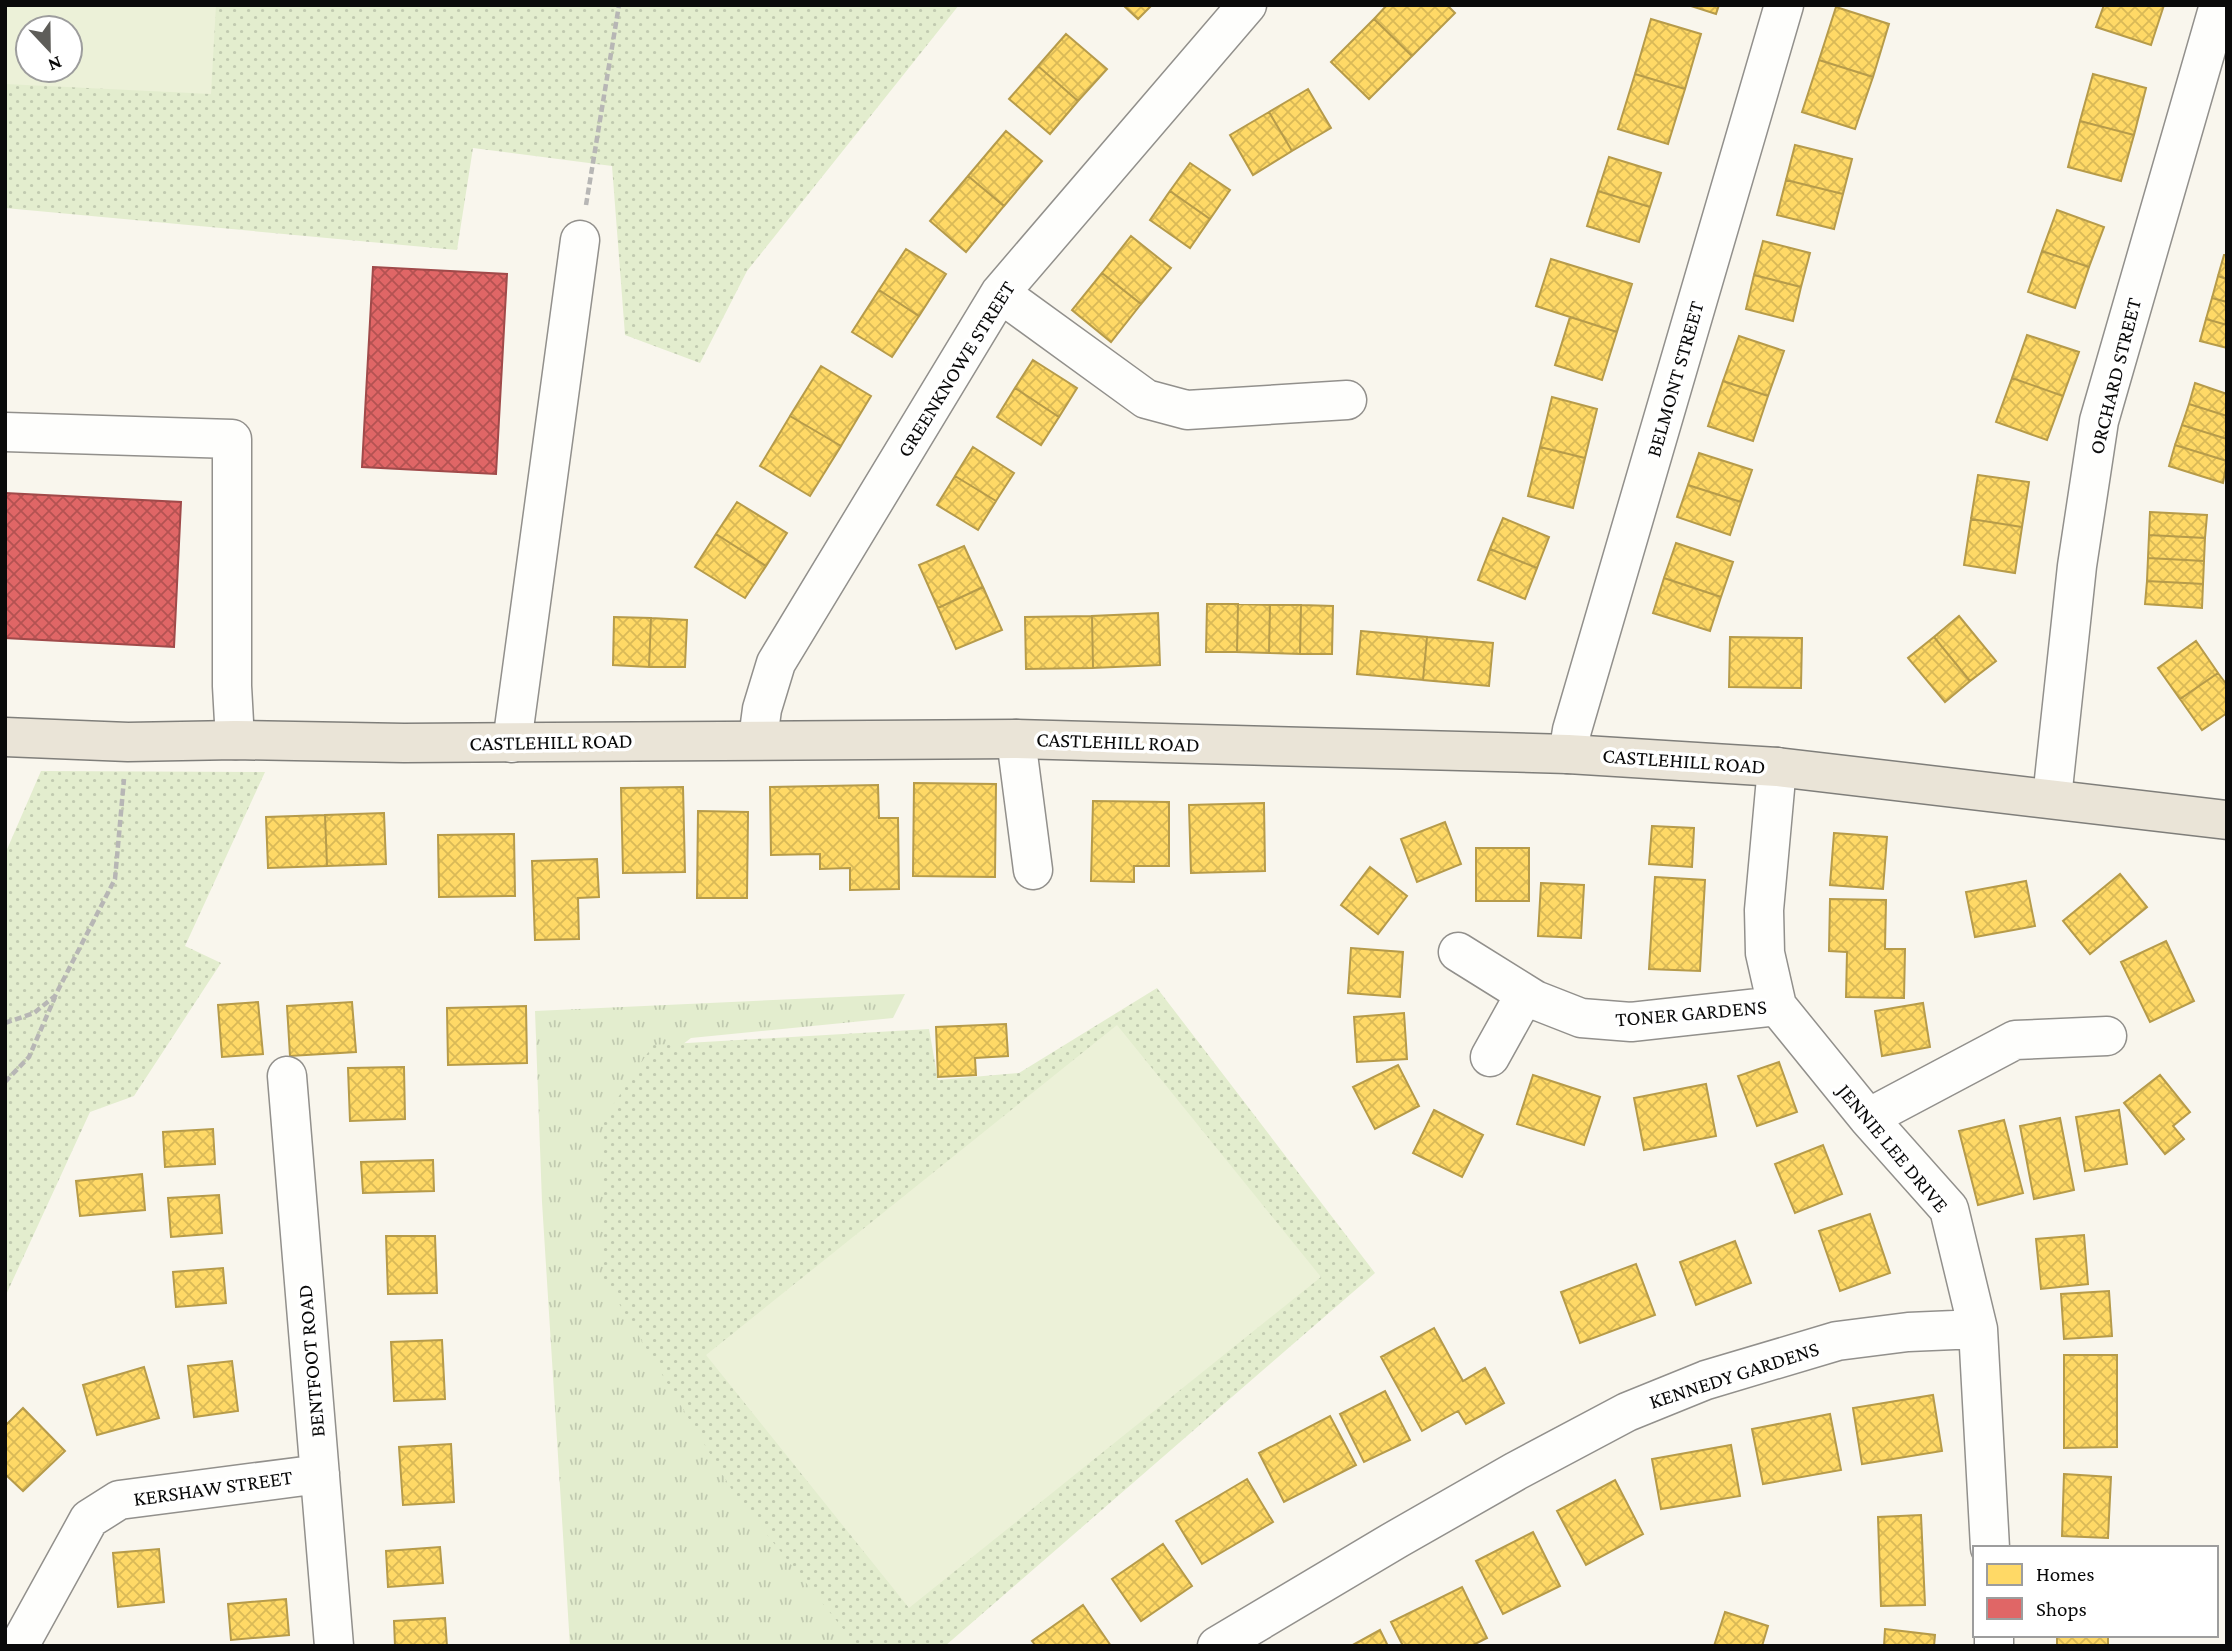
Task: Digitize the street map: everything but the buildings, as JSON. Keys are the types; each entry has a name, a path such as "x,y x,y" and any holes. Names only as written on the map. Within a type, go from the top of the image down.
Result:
{"main road":[{"name":"CASTLEHILL ROAD","path":"5,737 128,742 235,740 512,743 1016,739 1568,754 1777,767 2227,820"}],"street":[{"name":"GREENKNOWE STREET","path":"758,739 762,709 776,663 1000,293 1247,5"},
{"name":"BELMONT STREET","path":"1568,754 1572,730 1784,5"},
{"name":"ORCHARD STREET","path":"2052,798 2077,566 2099,421 2218,5"},
{"path":"512,743 580,240"},
{"path":"1000,293 1146,399 1187,410 1347,400"},
{"path":"5,432 232,439 232,686 235,740"},
{"path":"1016,739 1033,870"},
{"name":"JENNIE LEE DRIVE","path":"1777,767 1764,910 1765,953 1777,1006 1868,1118 1949,1209 1978,1329 1990,1546"},
{"name":"TONER GARDENS","path":"1458,952 1525,994 1581,1018 1631,1022 1777,1006"},
{"path":"1490,1057 1525,994"},
{"path":"1868,1118 2015,1040 2107,1037"},
{"name":"BENTFOOT ROAD","path":"287,1076 334,1646"},
{"name":"KENNEDY GARDENS","path":"1217,1646 1516,1471 1628,1412 1706,1380 1837,1341 1908,1332 1978,1329"},
{"name":"KERSHAW STREET","path":"19,1646 89,1519 119,1500 320,1474"}],"path":[{"path":"580,240 619,5"},
{"path":"5,1082 29,1058 55,996 115,879 128,742"},
{"path":"5,1023 34,1013 55,996"}],"green space":[{"path":"5,5 959,5 747,271 700,363 625,335 612,166 473,148 457,250 5,208"},
{"path":"5,5 216,5 211,94 5,84"},
{"path":"41,771 265,772 185,946 221,963 134,1096 90,1112 5,1297 5,854"},
{"path":"1157,988 1375,1273 945,1646 857,1646 735,1495 603,1277 603,1120 653,1045 929,1029 938,1080 1019,1073"},
{"path":"905,994 893,1018 691,1038 644,1074 883,1646 570,1646 542,1202 535,1011"},
{"path":"1117,1025 1321,1277 909,1608 706,1355"}]}
